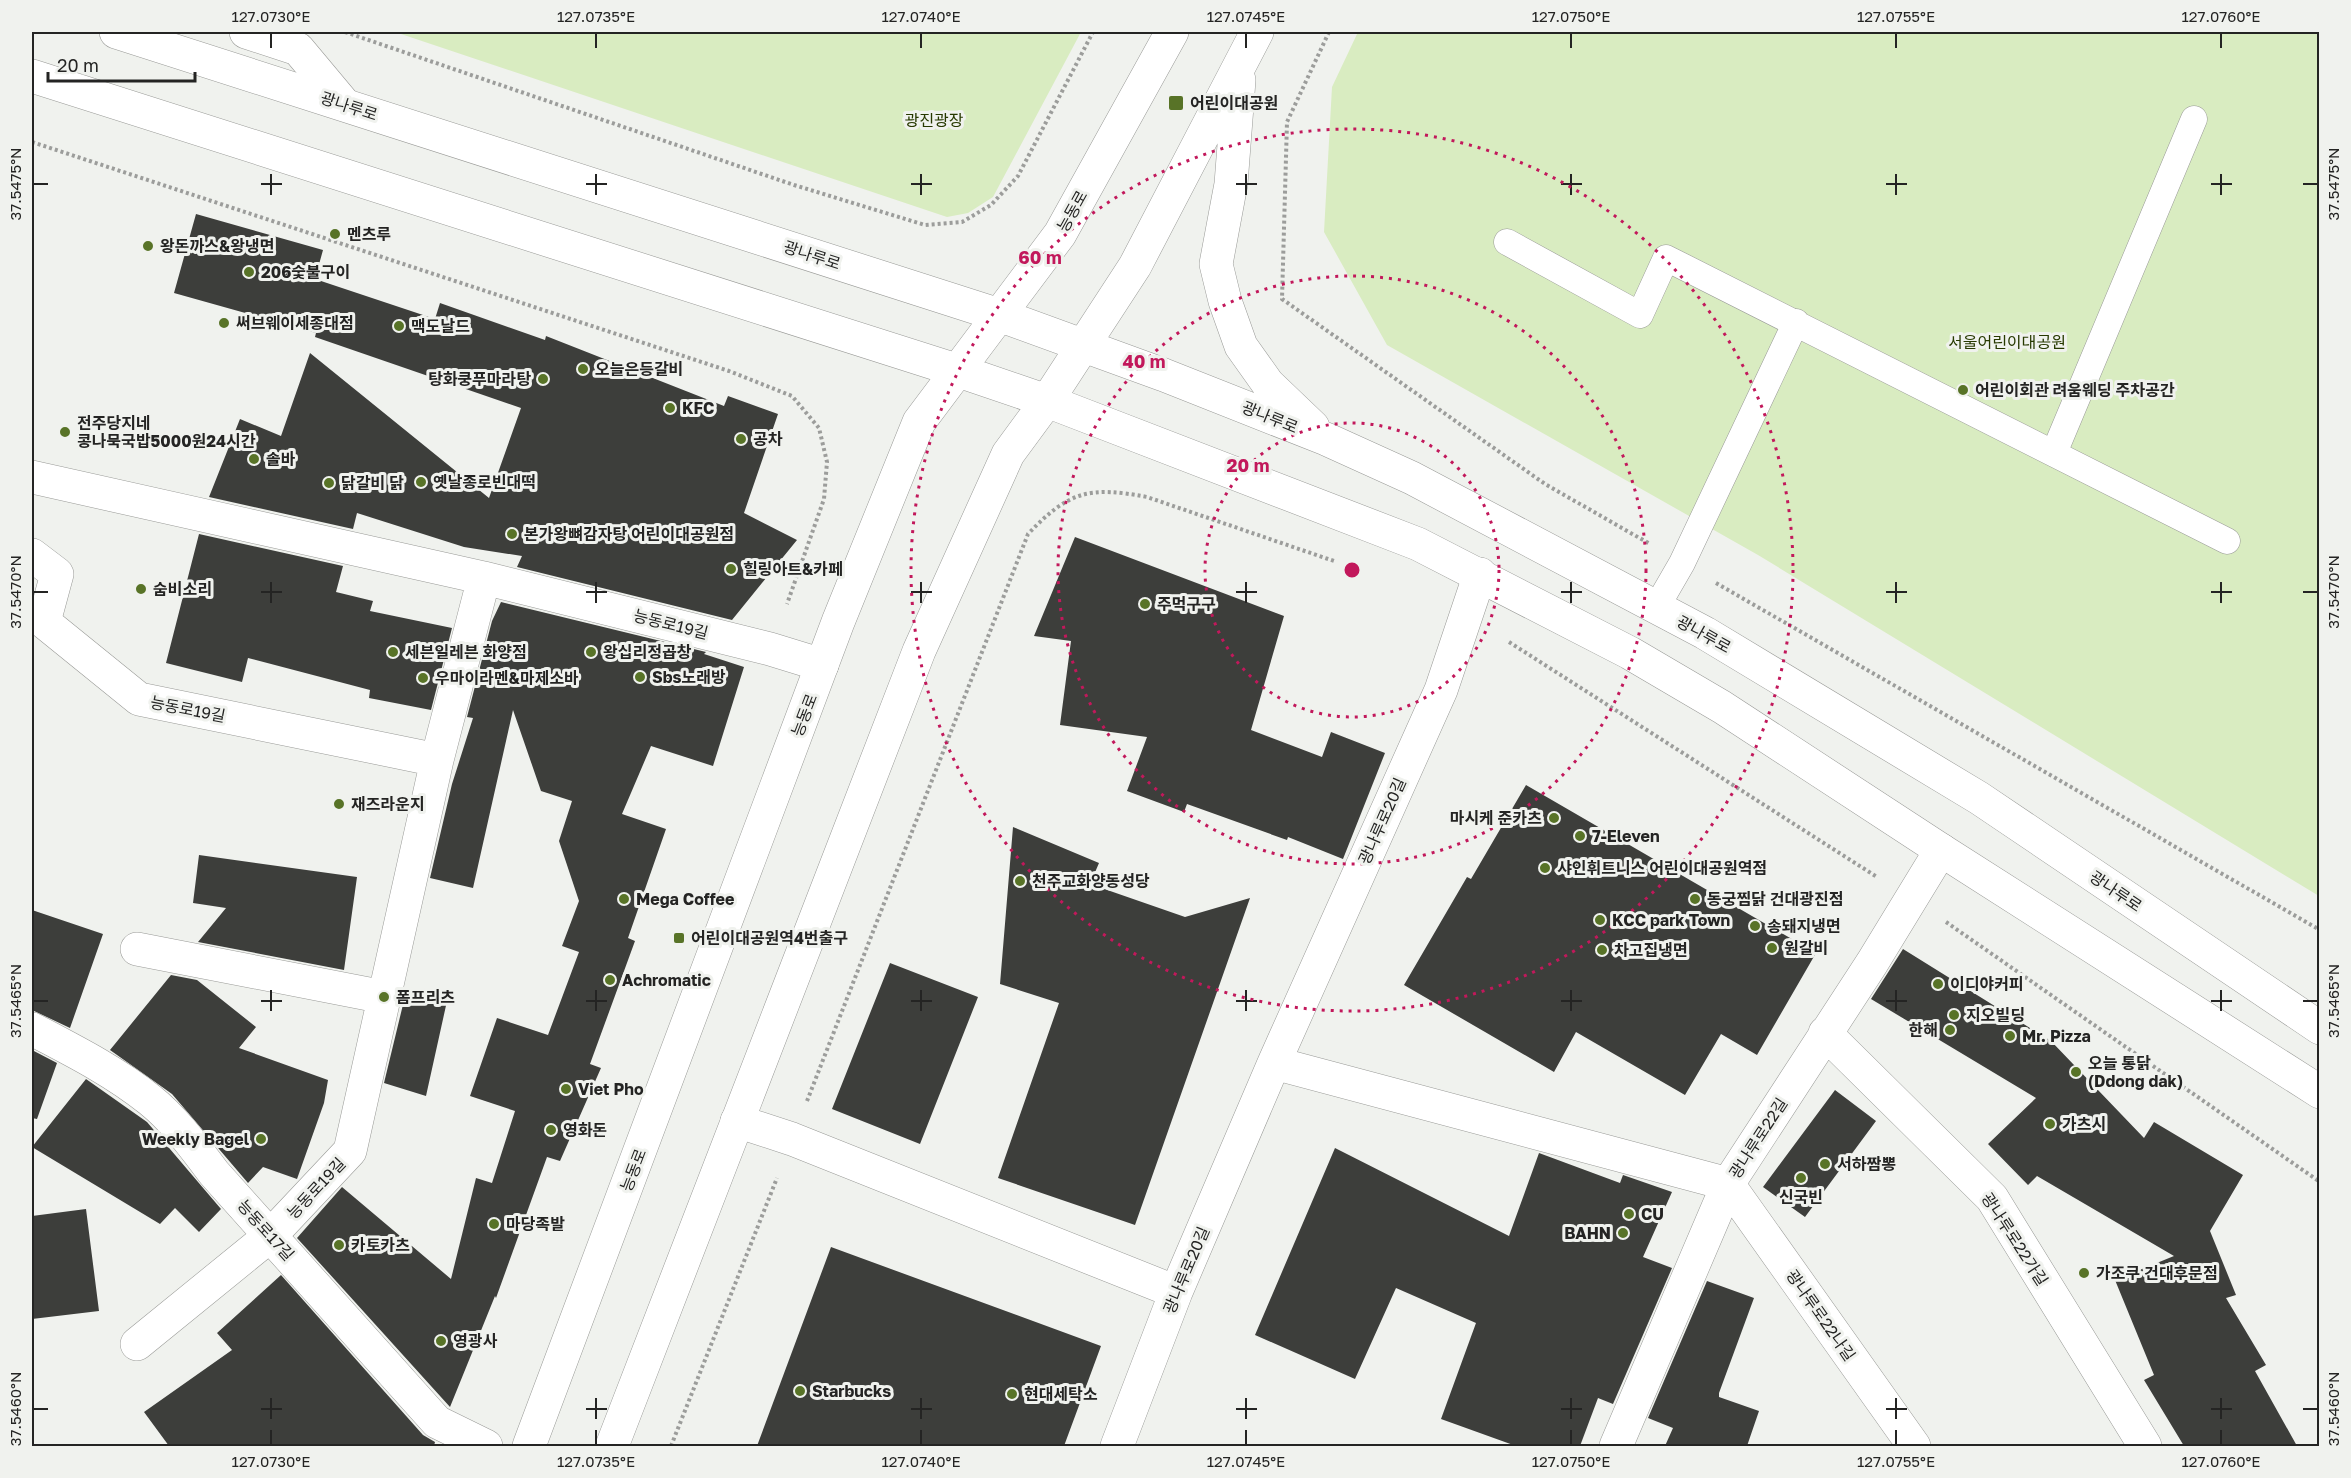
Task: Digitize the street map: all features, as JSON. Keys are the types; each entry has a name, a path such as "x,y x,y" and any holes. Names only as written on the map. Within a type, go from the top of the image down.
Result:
{"main road":[{"name":"광나루로","path":"116,32 999,315 1084,345 1326,439 1412,478 1705,633 1979,798 2319,1028"},
{"path":"246,32 298,49 344,104"},
{"name":"능동로","path":"529,1446 822,665 919,422 1060,234 1172,32"},
{"path":"612,1446 919,651 1008,454 1047,401 1135,266 1257,32"},
{"path":"1240,68 1231,184 1216,264 1225,301 1241,346 1268,384 1326,439"},
{"path":"32,76 753,303 959,371 1047,401 1418,544 1630,653 1722,707 2319,1092"},
{"name":"능동로19길","path":"32,477 484,578 770,649 822,665"},
{"name":"능동로19길","path":"32,555 57,574 44,622 139,699 437,760"},
{"name":"광나루로20길","path":"1117,1446 1176,1292 1274,1063 1441,690 1480,574"},
{"name":"능동로19길","path":"137,1344 271,1235 351,1151 437,760 484,578"},
{"name":"광나루로22길","path":"1616,1446 1728,1184 1941,850"},
{"path":"137,949 384,997"},
{"name":"능동로17길","path":"32,1029 111,1072 152,1101 186,1136 214,1173 437,1422 486,1446"},
{"name":"광나루로22가길","path":"1825,1033 1992,1198 2145,1446"},
{"path":"1274,1063 1728,1184"},
{"path":"737,1121 792,1139 1176,1292"},
{"name":"광나루로22나길","path":"1728,1184 1914,1446"}],"lane":[{"path":"2054,453 2194,119"},
{"path":"1507,242 1640,315 1666,258 2227,541"},
{"path":"1656,608 1682,563 1796,322"}],"path":[{"path":"345,32 794,185 925,225 962,222 992,206 1018,176 1093,32"},
{"path":"1329,32 1287,122 1282,299 1545,484 2319,930"},
{"path":"32,142 729,371 792,396 819,428 827,462 824,499 787,604"},
{"path":"671,1446 1029,534 1053,508 1083,493 1121,492 1147,497 1338,562"},
{"path":"1466,615 1911,899 2319,1182"}],"green space":[{"name":"광진광장","path":"395,32 1081,32 993,197 968,213 947,217"},
{"name":"서울어린이대공원","path":"1358,32 2319,32 2319,896 1758,555 1387,345 1324,232 1332,87"}],"building":[{"path":"196,214 323,250 315,279 435,319 440,303 545,340 546,336 724,406 728,396 778,414 744,513 797,540 732,620 517,567 522,556 464,547 357,513 353,529 209,497 240,419 281,436 310,353 489,498 521,408 315,337 316,333 174,293"},
{"path":"199,534 343,566 336,592 373,601 370,611 452,628 431,710 369,698 370,690 248,658 242,682 166,663"},
{"path":"1075,537 1284,616 1251,730 1322,757 1331,732 1385,753 1343,859 1288,837 1287,840 1187,804 1184,812 1127,791 1147,737 1060,725 1071,641 1034,636"},
{"path":"501,602 706,652 704,654 744,667 713,766 651,746 622,814 666,829 628,938 635,941 590,1064 601,1068 560,1161 547,1157 496,1298 495,1296 450,1407 297,1238 342,1187 451,1279 476,1178 492,1183 515,1111 470,1096 497,1018 548,1035 579,952 562,946 579,901 559,841 572,801 541,791 513,710 473,888 430,878 452,784 473,718 467,717 492,621"},
{"name":"KCC park Town","path":"1526,785 1816,953 1757,1055 1721,1034 1685,1095 1576,1032 1554,1072 1404,985 1467,877 1471,879"},
{"path":"1013,827 1099,863 1090,884 1185,917 1250,898 1135,1225 998,1178 1059,1003 1000,984"},
{"path":"199,855 357,877 344,970 198,942 226,908 193,903"},
{"path":"32,910 103,934 70,1028 32,1010"},
{"path":"1903,949 2051,1041 2144,1138 2154,1122 2243,1175 2210,1231 2236,1295 2226,1298 2266,1365 2255,1371 2297,1446 2184,1446 2144,1380 2154,1375 2115,1280 2174,1256 2037,1176 2028,1185 1988,1144 2036,1098 1871,999"},
{"path":"890,963 978,997 920,1144 832,1109"},
{"path":"171,975 197,980 256,1027 239,1048 328,1080 324,1103 297,1179 263,1167 248,1183 172,1094 110,1050"},
{"path":"407,988 447,1001 426,1096 384,1083"},
{"path":"32,1050 57,1063 37,1119 32,1118"},
{"path":"86,1079 147,1122 221,1209 199,1232 175,1208 160,1224 32,1147"},
{"path":"1835,1090 1876,1121 1805,1217 1763,1187"},
{"path":"1335,1148 1509,1236 1539,1153 1620,1183 1623,1175 1672,1192 1643,1257 1672,1268 1613,1404 1598,1398 1580,1446 1516,1446 1441,1419 1476,1323 1396,1288 1355,1379 1255,1335"},
{"path":"86,1209 99,1311 32,1319 32,1216"},
{"path":"831,1247 1101,1346 1064,1446 757,1446"},
{"path":"281,1275 423,1435 435,1442 434,1446 169,1446 144,1412 232,1350 217,1333"},
{"path":"1707,1281 1754,1298 1719,1397 1759,1411 1747,1446 1665,1446 1673,1428 1648,1418"}],"place":[{"name":"어린이대공원","path":"1176,103"},
{"name":"멘츠루","path":"335,234"},
{"name":"왕돈까스&왕냉면","path":"148,246"},
{"name":"206숯불구이","path":"249,272"},
{"name":"써브웨이세종대점","path":"224,323"},
{"name":"맥도날드","path":"399,326"},
{"name":"오늘은등갈비","path":"583,369"},
{"name":"탕화쿵푸마라탕","path":"543,379"},
{"name":"어린이회관 려움웨딩 주차공간","path":"1963,390"},
{"name":"KFC","path":"670,408"},
{"name":"전주당지네 콩나묵국밥5000원24시간","path":"65,432"},
{"name":"공차","path":"741,439"},
{"name":"솔바","path":"254,459"},
{"name":"옛날종로빈대떡","path":"421,482"},
{"name":"닭갈비 닭","path":"329,483"},
{"name":"본가왕뼈감자탕 어린이대공원점","path":"512,534"},
{"name":"힐링아트&카페","path":"731,569"},
{"name":"숨비소리","path":"141,589"},
{"name":"주먹구구","path":"1145,604"},
{"name":"세븐일레븐 화양점","path":"393,652"},
{"name":"왕십리정곱창","path":"591,652"},
{"name":"Sbs노래방","path":"640,677"},
{"name":"우마이라멘&마제소바","path":"423,678"},
{"name":"재즈라운지","path":"339,804"},
{"name":"마시케 준카츠","path":"1554,818"},
{"name":"7-Eleven","path":"1580,836"},
{"name":"샤인휘트니스 어린이대공원역점","path":"1545,868"},
{"name":"천주교화양동성당","path":"1020,881"},
{"name":"Mega Coffee","path":"624,899"},
{"name":"동궁찜닭 건대광진점","path":"1695,899"},
{"name":"KCC park Town","path":"1600,920"},
{"name":"송돼지냉면","path":"1755,926"},
{"name":"어린이대공원역4번출구","path":"679,938"},
{"name":"원갈비","path":"1772,948"},
{"name":"차고집냉면","path":"1602,950"},
{"name":"Achromatic","path":"610,980"},
{"name":"이디야커피","path":"1938,984"},
{"name":"폼프리츠","path":"384,997"},
{"name":"지오빌딩","path":"1954,1015"},
{"name":"한해","path":"1950,1030"},
{"name":"Mr. Pizza","path":"2010,1036"},
{"name":"오늘 통닭 (Ddong dak)","path":"2076,1072"},
{"name":"Viet Pho","path":"566,1089"},
{"name":"가츠시","path":"2050,1124"},
{"name":"영화돈","path":"551,1130"},
{"name":"Weekly Bagel","path":"261,1139"},
{"name":"서하짬뽕","path":"1825,1164"},
{"name":"신국빈","path":"1801,1178"},
{"name":"CU","path":"1629,1214"},
{"name":"마당족발","path":"494,1224"},
{"name":"BAHN","path":"1623,1233"},
{"name":"카토카츠","path":"339,1245"},
{"name":"가조쿠 건대후문점","path":"2084,1273"},
{"name":"영광사","path":"441,1341"},
{"name":"Starbucks","path":"800,1391"},
{"name":"현대세탁소","path":"1012,1394"}]}
